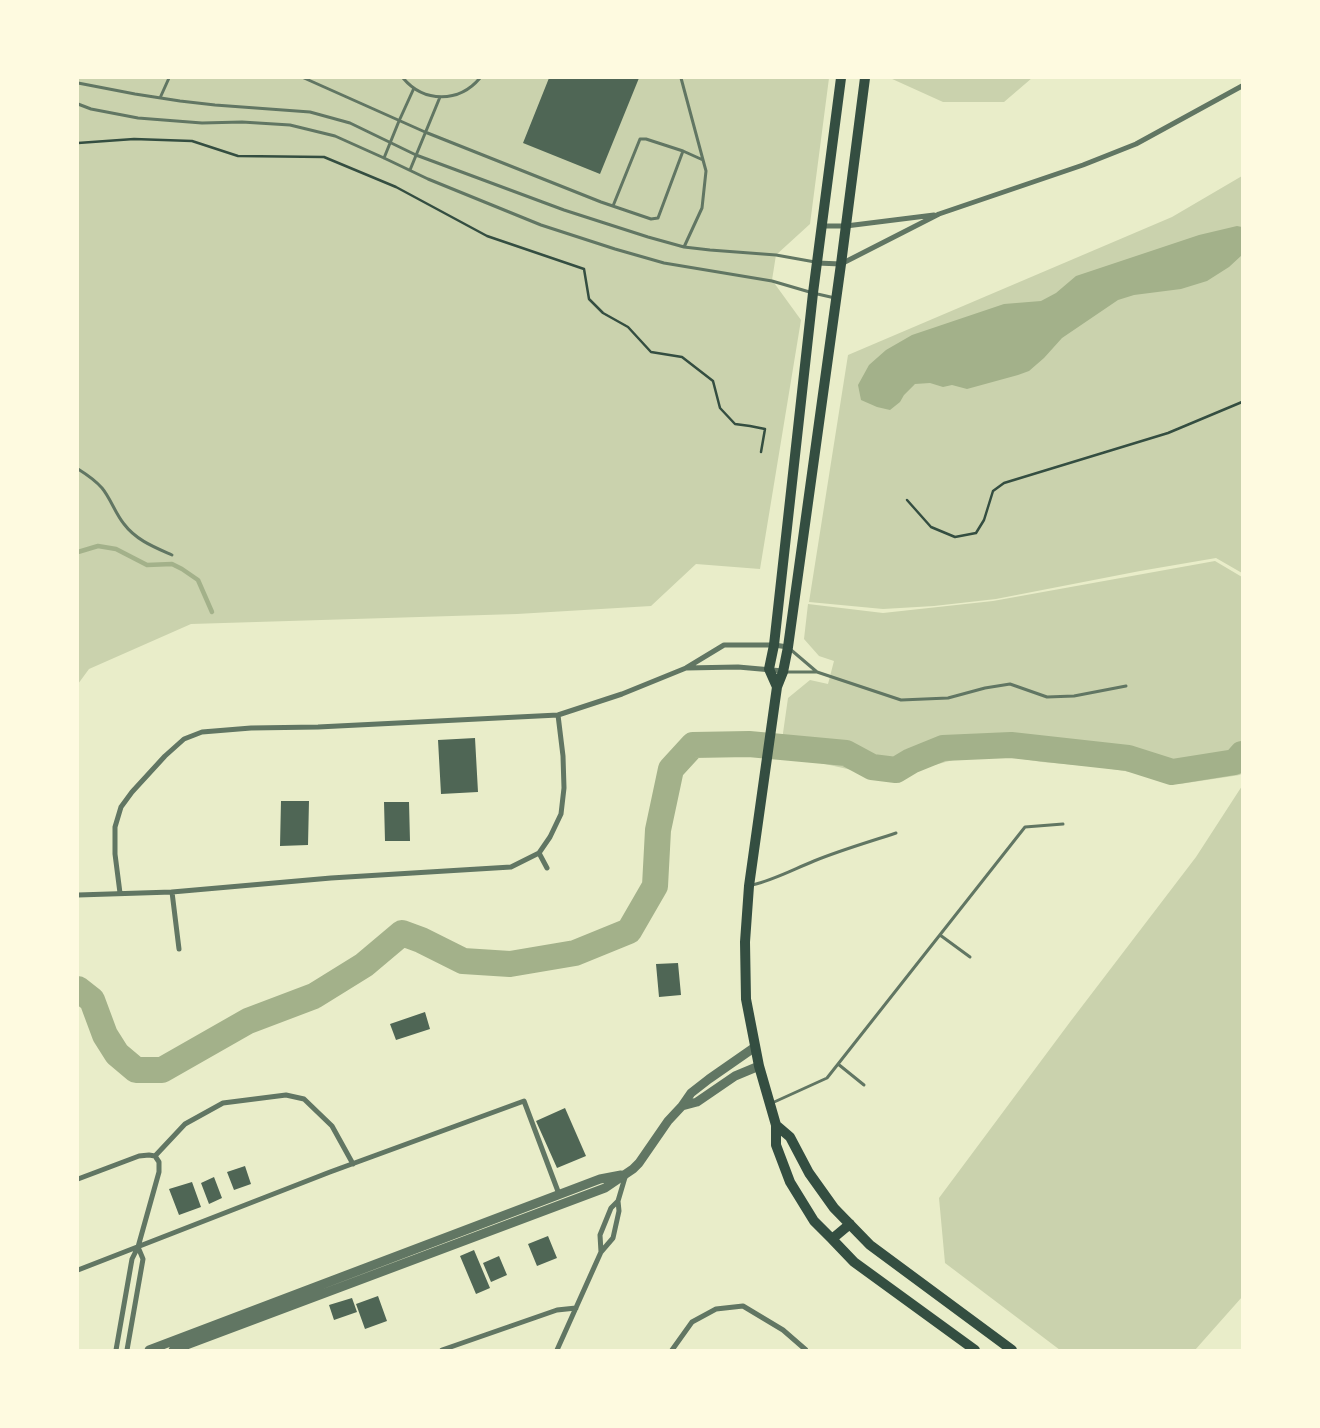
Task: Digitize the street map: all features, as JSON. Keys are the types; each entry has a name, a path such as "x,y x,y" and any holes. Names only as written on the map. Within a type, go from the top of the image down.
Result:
{"main road":[{"path":"777,687 770,669 813,293 842,78"},
{"path":"864,78 841,264 788,647 784,672 777,687 749,886 745,942 746,999 759,1066 776,1125 776,1145 790,1182 814,1221 854,1262 975,1350"},
{"path":"776,1125 790,1137 809,1173 834,1208 870,1245 1012,1350"},
{"path":"832,1239 850,1224"}],"street":[{"path":"817,263 841,264 939,214 1083,165 1136,144 1242,86"},
{"path":"822,226 846,226 939,214"},
{"path":"120,893 115,854 115,828 121,807 165,756 184,739 202,732 251,728 407,723 558,715 622,694 686,668 724,645 774,645 788,647"},
{"path":"686,668 738,667 784,672"},
{"path":"78,895 172,892 331,878 511,867 539,853 550,837 561,814 564,788 563,756 558,715"},
{"path":"539,853 547,868"},
{"path":"172,892 179,948"},
{"path":"172,1350 605,1188 633,1169 645,1158 668,1121 691,1093 709,1078 755,1047"},
{"path":"682,1106 697,1102 736,1076 759,1066"},
{"path":"155,1156 186,1124 223,1103 286,1095 304,1099 332,1126 353,1164"},
{"path":"78,1270 353,1164 524,1102 559,1194"},
{"path":"78,1179 139,1156 155,1156 159,1162 159,1172 138,1247 132,1259 116,1350"},
{"path":"149,1350 559,1194 600,1179 626,1174"},
{"path":"557,1350 601,1252 613,1238 620,1211 618,1201 626,1174"},
{"path":"601,1252 600,1235 611,1208 618,1201"},
{"path":"127,1350 143,1259 138,1247"},
{"path":"672,1350 692,1322 716,1309 743,1306 783,1330 806,1350"},
{"path":"442,1350 557,1310 576,1308"}],"lane":[{"path":"160,98 169,78"},
{"path":"304,78 425,132 613,206 651,219 658,218 683,151"},
{"path":"403,78 414,88 426,95 440,97 449,97 466,91 480,78"},
{"path":"681,78 706,171 702,208 684,247"},
{"path":"78,83 160,98 215,105 310,112 350,123 416,155 564,210 648,237 684,247 776,256 817,263"},
{"path":"384,158 414,88"},
{"path":"410,170 440,97"},
{"path":"78,104 91,109 138,118 202,123 242,122 290,125 335,136 428,179 541,226 664,263 772,280 836,298"},
{"path":"613,206 640,139 646,139 683,151 704,160"},
{"path":"78,469 88,475 102,488 124,524 134,535 148,545 172,555"},
{"path":"788,647 817,672"},
{"path":"784,672 817,672 901,700 948,698 985,688 1010,684 1047,697 1074,696 1126,686"},
{"path":"770,1104 827,1078 1025,827 1063,824"},
{"path":"749,886 765,882 840,851 896,832"},
{"path":"940,935 970,957"},
{"path":"838,1064 864,1085"}],"path":[{"path":"78,143 134,138 192,141 238,156 324,157 396,187 487,236 584,269 589,299 604,313 628,327 652,352 682,357 713,381 720,408 735,424 765,429 761,452"},
{"path":"907,500 930,527 955,537 976,533 984,520 993,491 1004,482 1168,433 1242,402"}],"shaded area":[{"path":"78,78 829,78 810,224 776,255 772,280 801,320 760,569 696,564 651,606 517,614 191,624 89,669 78,684"},
{"path":"890,78 1032,78 1004,102 943,102"},
{"path":"1242,176 1242,573 1216,558 996,599 934,606 883,609 809,602 848,355 1172,217"},
{"path":"1237,226 1242,227 1242,255 1229,267 1207,281 1181,289 1134,295 1118,300 1062,338 1029,371 967,389 952,385 943,387 930,383 915,384 900,402 890,410 861,400 858,385 869,365 886,350 912,335 1004,304 1041,301 1056,293 1076,276 1199,235"},
{"path":"1215,561 1242,577 1242,773 1240,775 1180,784 1150,775 997,755 953,760 920,769 897,780 780,754 788,698 810,680 828,684 834,661 819,656 804,639 808,604 883,613 993,601"},
{"path":"1242,786 1242,1297 1195,1350 1060,1350 945,1263 939,1198 1196,857"}],"building":[{"path":"549,78 639,78 600,174 523,143"},
{"path":"475,738 478,792 441,794 438,740"},
{"path":"281,801 309,801 308,845 280,846"},
{"path":"384,802 409,802 410,841 385,841"},
{"path":"678,963 681,995 659,997 656,964"},
{"path":"425,1012 430,1029 396,1040 390,1024"},
{"path":"565,1108 586,1156 557,1168 536,1121"},
{"path":"245,1166 251,1184 234,1190 227,1172"},
{"path":"214,1177 222,1198 209,1204 201,1183"},
{"path":"192,1182 201,1207 179,1215 169,1189"},
{"path":"548,1236 557,1258 537,1266 528,1244"},
{"path":"474,1250 490,1288 476,1294 460,1256"},
{"path":"499,1256 507,1275 491,1282 483,1263"},
{"path":"378,1296 387,1321 365,1329 356,1304"},
{"path":"352,1298 357,1312 334,1320 329,1305"}],"waterway":[{"path":"78,552 98,546 116,549 147,565 172,564 198,580 212,612"},
{"path":"78,989 92,1000 105,1035 117,1054 136,1070 162,1070 248,1021 314,996 364,965 402,933 421,940 463,961 510,964 575,953 629,931 655,886 658,830 671,769 693,745 749,744 846,753 872,767 896,770 911,761 943,748 1011,745 1128,758 1172,772 1235,762 1242,754"}]}
